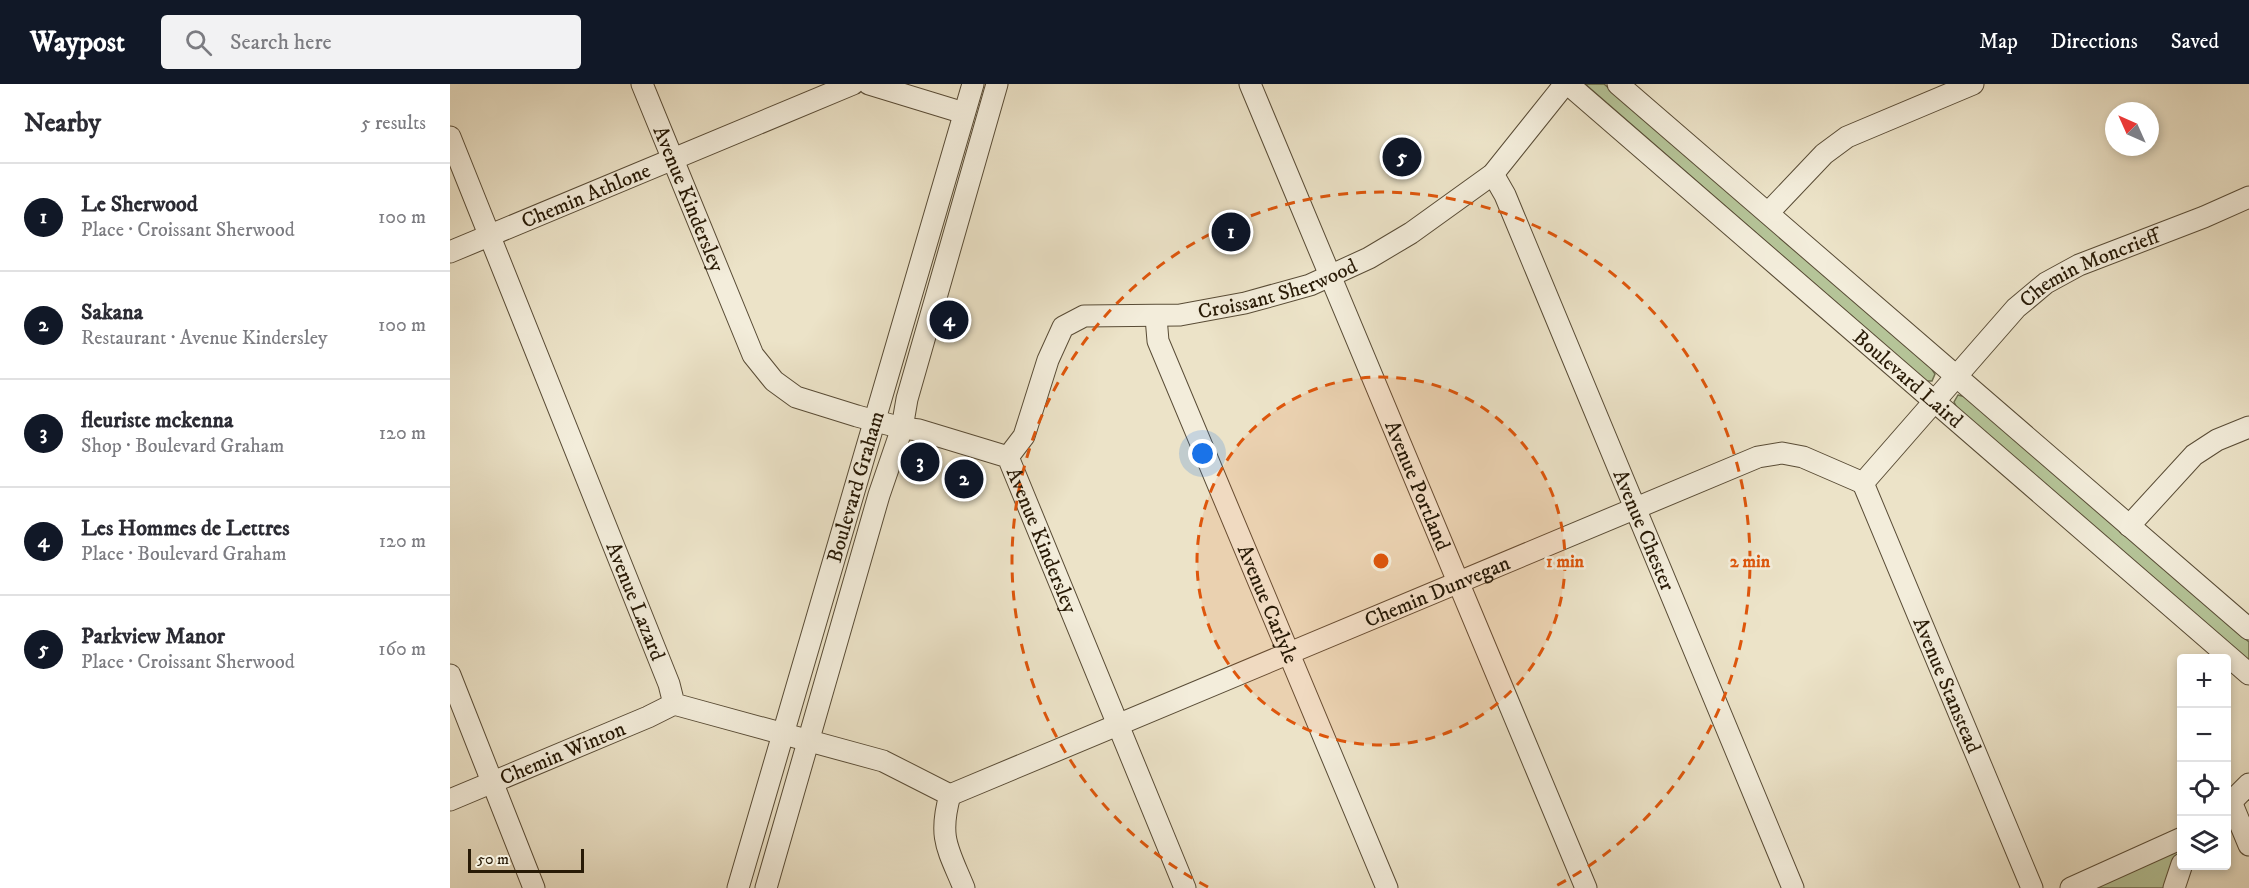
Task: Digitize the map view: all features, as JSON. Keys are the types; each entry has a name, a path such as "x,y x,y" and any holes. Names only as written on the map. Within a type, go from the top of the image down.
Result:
{"street":[{"name":"Avenue Kindersley","path":"642,84 753,355 767,374 780,387 796,397 875,421 919,430 1008,456 1185,888"},
{"name":"Chemin Athlone","path":"450,252 853,84"},
{"path":"869,84 964,114"},
{"name":"Boulevard Graham","path":"738,888 973,84"},
{"name":"Boulevard Graham","path":"766,888 879,495 902,428 907,399 997,84"},
{"name":"Avenue Portland","path":"1250,84 1586,888"},
{"name":"Croissant Sherwood","path":"1008,456 1024,436 1048,360 1064,327 1084,316 1156,317 1245,303 1284,294 1369,258 1411,233 1493,174 1567,84"},
{"name":"Boulevard Laird","path":"1567,84 2249,674"},
{"name":"Boulevard Laird","path":"1618,84 2249,629"},
{"path":"1768,213 1824,154 1847,137 1973,84"},
{"name":"Avenue Lazard","path":"450,137 669,684 674,704"},
{"name":"Avenue Chester","path":"1493,174 1505,195 1637,509 1793,888"},
{"name":"Chemin Moncrieff","path":"1955,375 1964,368 2016,308 2046,283 2079,265 2204,217 2249,197"},
{"name":"Avenue Carlyle","path":"1156,317 1158,341 1387,888"},
{"path":"1863,483 1955,375"},
{"path":"2129,525 2194,455 2217,440 2249,427"},
{"name":"Chemin Dunvegan","path":"950,795 1758,457 1782,453 1803,457 1863,483"},
{"name":"Avenue Stanstead","path":"1863,483 2032,888"},
{"path":"450,675 534,888"},
{"path":"674,704 883,761 950,795 943,830 946,845 964,888"},
{"name":"Chemin Winton","path":"450,800 674,704"},
{"path":"2231,804 2249,784"},
{"path":"2231,810 2249,845"},
{"path":"2071,888 2177,840"},
{"path":"2174,888 2179,870"}],"green space":[{"path":"1585,84 1604,84 1931,368 1935,374 1932,381 1926,381"},
{"path":"1958,395 1966,397 2249,642 2249,661 1957,408 1954,402"},
{"path":"2177,840 2177,870 2179,870 2174,888 2071,888"}],"place":[{"name":"Parkview Manor","path":"1402,157"},
{"name":"Le Sherwood","path":"1231,232"},
{"name":"Les Hommes de Lettres","path":"949,320"},
{"name":"fleuriste mckenna","path":"920,462"},
{"name":"Sakana","path":"964,479"}]}
